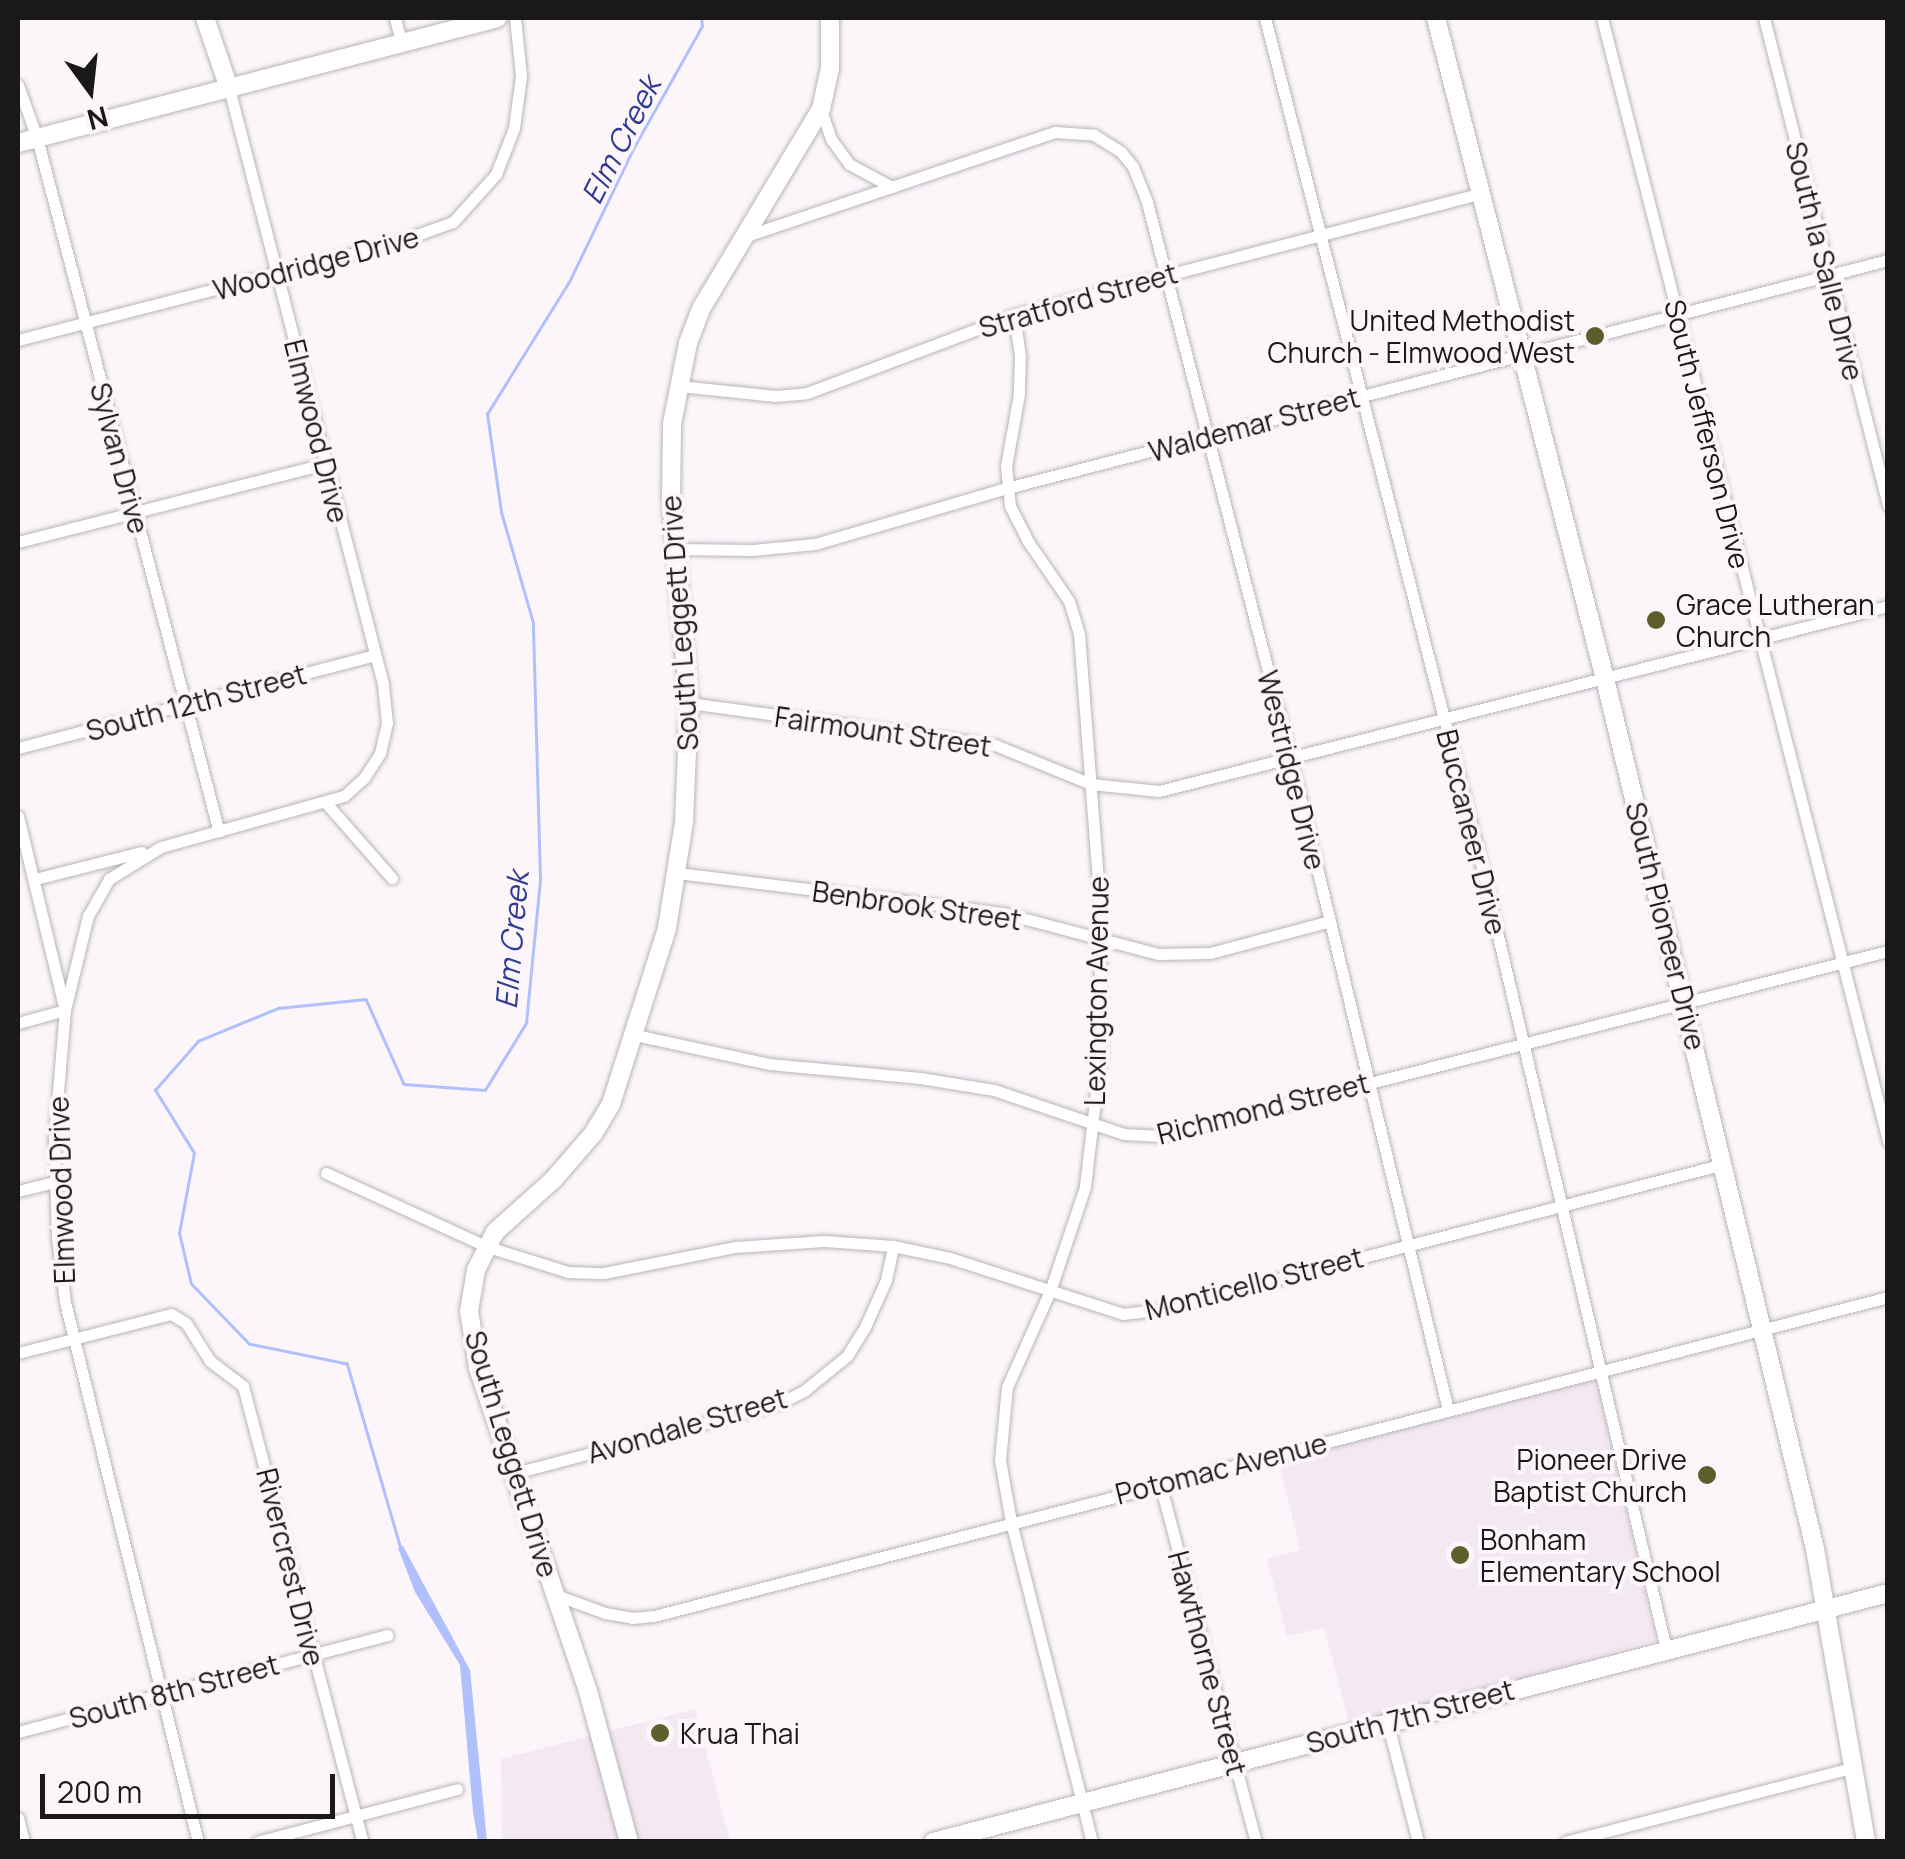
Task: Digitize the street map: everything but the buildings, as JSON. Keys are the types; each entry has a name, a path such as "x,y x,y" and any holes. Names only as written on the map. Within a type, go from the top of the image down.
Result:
{"street":[{"name":"Elmwood Drive","path":"198,1842 71,1339 54,1182 56,1090 65,1010 80,942 98,896 129,864 161,847 326,803 364,778 380,753 386,706 229,88 204,18"},
{"path":"395,18 401,42"},
{"path":"18,143 496,18"},
{"name":"Woodridge Drive","path":"18,340 429,234 453,222 496,174 516,118 521,76 515,18"},
{"name":"South Leggett Drive","path":"630,1842 605,1745 478,1367 470,1330 476,1270 514,1210 553,1180 593,1134 611,1104 667,928 688,770 689,704 670,460 678,386 702,307 820,109 830,68 830,18"},
{"name":"Buccaneer Drive","path":"1265,18 1445,720 1666,1649"},
{"name":"South Pioneer Drive","path":"1436,18 1605,678 1724,1164 1828,1608 1866,1842"},
{"name":"South Jefferson Drive","path":"1602,18 1888,1141"},
{"name":"South la Salle Drive","path":"1764,18 1888,505"},
{"name":"Sylvan Drive","path":"18,86 37,138 219,832"},
{"path":"820,109 831,138 849,164 892,187"},
{"name":"Westridge Drive","path":"892,187 1055,132 1080,131 1109,142 1134,167 1141,182 1290,760 1448,1410"},
{"path":"742,238 892,187"},
{"name":"Stratford Street","path":"678,386 774,396 807,393 1014,314 1481,194"},
{"name":"Waldemar Street","path":"676,549 792,548 1007,488 1888,260"},
{"name":"Lexington Avenue","path":"1014,314 1019,334 1018,394 1008,452 1007,488 1019,526 1050,568 1075,618 1091,784 1100,939 1101,1050 1085,1187 1050,1291 1013,1370 1002,1412 1000,1460 1010,1522 1085,1802 1092,1842"},
{"path":"18,542 325,464"},
{"name":"Fairmount Street","path":"689,704 995,745 1091,784 1158,792 1888,606"},
{"name":"South 12th Street","path":"18,748 374,656"},
{"path":"326,803 392,878"},
{"path":"18,816 65,1010 18,1023"},
{"path":"35,879 161,847"},
{"name":"Benbrook Street","path":"677,873 1003,912 1158,954 1210,953 1330,921"},
{"name":"Richmond Street","path":"635,1036 769,1064 920,1078 994,1090 1124,1134 1162,1136 1888,951"},
{"name":"Monticello Street","path":"326,1173 488,1247 540,1266 604,1273 735,1247 824,1241 893,1246 950,1258 1102,1310 1140,1312 1724,1164"},
{"path":"18,1191 54,1182"},
{"name":"Avondale Street","path":"516,1473 780,1403 806,1390 847,1356 865,1327 886,1280 893,1246"},
{"name":"Potomac Avenue","path":"556,1595 604,1613 632,1618 654,1616 1888,1296"},
{"name":"Rivercrest Drive","path":"71,1339 162,1314 178,1317 202,1352 246,1390 363,1842"},
{"path":"18,1352 71,1339"},
{"name":"Hawthorne Street","path":"1160,1484 1256,1842"},
{"name":"South 7th Street","path":"933,1842 1888,1593"},
{"name":"South 8th Street","path":"18,1732 388,1635"},
{"path":"1387,1721 1418,1842"},
{"path":"1565,1842 1854,1767"},
{"path":"257,1842 457,1789"},
{"path":"18,1818 24,1842"}],"shaded area":[{"name":"Bonham Elementary School","path":"1596,1380 1656,1640 1350,1726 1324,1628 1287,1636 1267,1559 1300,1550 1279,1461"},
{"path":"695,1709 730,1841 502,1841 501,1759"}],"water":[{"path":"403,1546 470,1670 487,1841 478,1841 473,1812 460,1665 415,1592 398,1548"}],"waterway":[{"name":"Elm Creek","path":"400,1547 347,1364 249,1344 191,1284 179,1233 194,1153 155,1090 198,1041 278,1008 366,999 404,1084 485,1090 526,1023 540,879 533,623 501,512 487,414 569,282 633,149 702,26 701,18"}],"place":[{"name":"United Methodist Church - Elmwood West","path":"1595,336"},
{"name":"Grace Lutheran Church","path":"1656,620"},
{"name":"Pioneer Drive Baptist Church","path":"1707,1475"},
{"name":"Bonham Elementary School","path":"1460,1555"},
{"name":"Krua Thai","path":"660,1733"}]}
